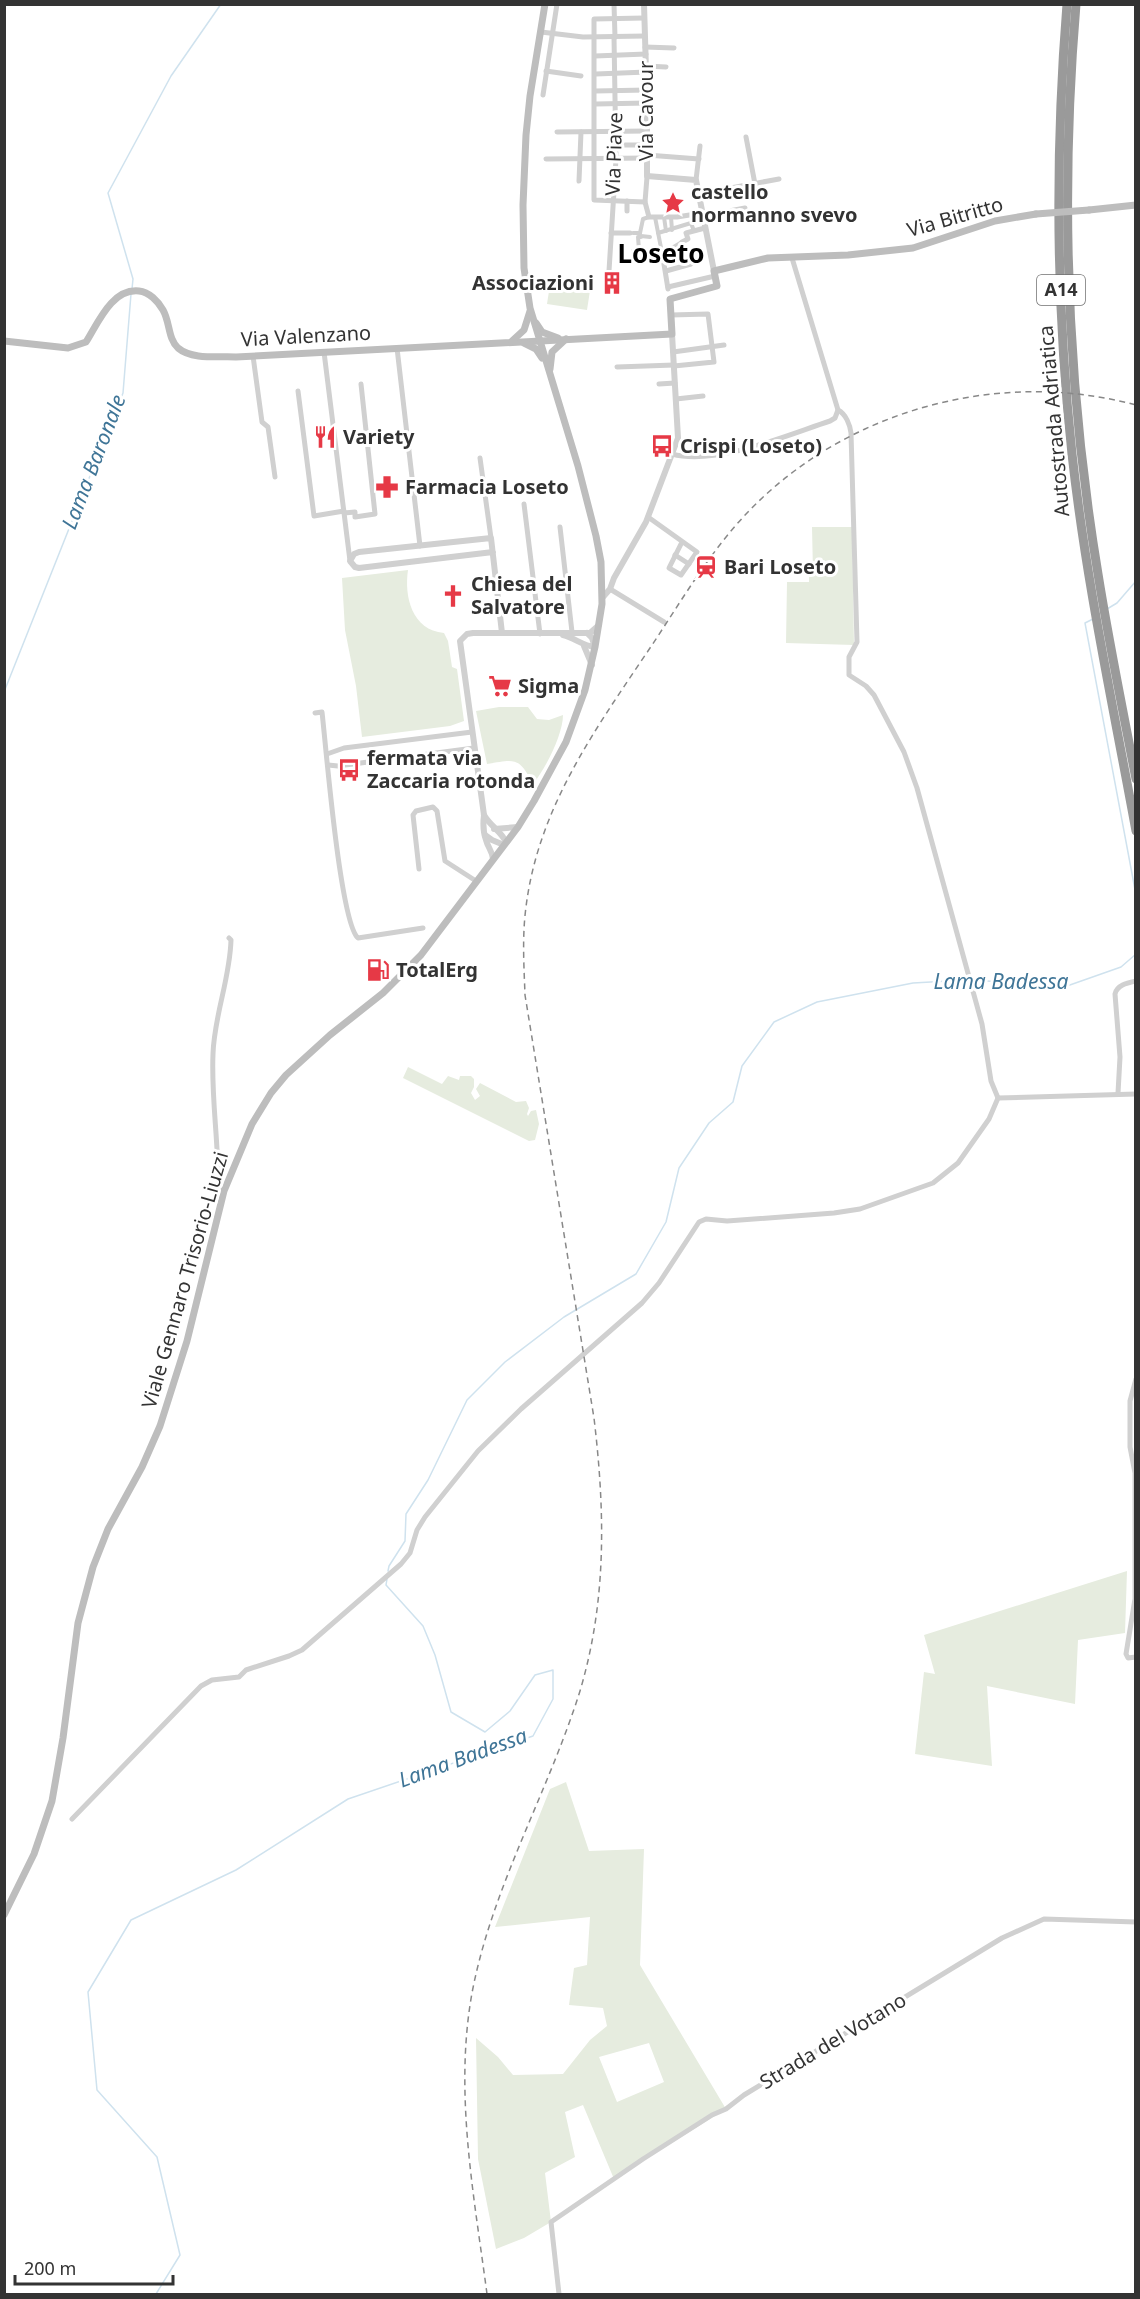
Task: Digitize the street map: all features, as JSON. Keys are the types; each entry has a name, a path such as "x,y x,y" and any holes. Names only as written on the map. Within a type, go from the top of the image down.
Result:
{"highway":[{"name":"Autostrada Adriatica","path":"1067,4 1059,152 1061,297 1071,437 1136,831"},
{"name":"Autostrada Adriatica","path":"1076,4 1070,101 1069,276 1075,383 1093,574"},
{"name":"Autostrada Adriatica","path":"1102,624 1136,779"}],"main road":[{"name":"Viale Gennaro Trisorio-Liuzzi","path":"4,1915 34,1854 52,1801 62,1749 78,1623 93,1567 108,1529 142,1467 160,1426 187,1341 224,1191 252,1124 271,1094 309,1053 407,971 518,826 543,786 566,742 583,697 592,665 603,597 601,562 596,536 530,308 524,258 524,168 530,96 545,4"},
{"name":"Via Bitritto","path":"714,273 768,258 848,255 913,248 995,221 1036,214 1136,205"},
{"path":"672,334 669,292 716,287 714,273"},
{"name":"Via Valenzano","path":"4,341 59,347 78,346 86,342 116,298 132,291 143,291 152,296 163,310 173,342 183,352 198,356 253,356 672,334"},
{"path":"530,308 542,332 553,338 566,339"},
{"path":"509,342 525,330 530,308"},
{"path":"550,376 552,352 566,339"},
{"path":"509,342 530,345 536,349 550,376"}],"street":[{"path":"543,95 557,4"},
{"name":"Via Piave","path":"609,271 616,159 614,4"},
{"name":"Via Cavour","path":"644,4 647,90 645,202 652,217"},
{"path":"644,18 594,19 596,74 594,200 645,202"},
{"path":"541,32 594,37 645,36"},
{"path":"645,46 675,48"},
{"path":"595,56 646,54"},
{"path":"596,74 666,66"},
{"path":"546,71 581,76"},
{"path":"595,91 647,90"},
{"path":"596,104 647,103"},
{"path":"557,132 647,131"},
{"path":"579,181 581,132"},
{"path":"746,137 755,184"},
{"path":"616,146 647,145"},
{"path":"652,217 658,233 669,292 714,273 696,180 700,146"},
{"path":"546,159 647,157 699,159"},
{"path":"647,177 696,180"},
{"path":"698,194 779,179"},
{"path":"627,201 627,211"},
{"path":"675,256 651,251 636,251 638,237 641,235 642,219 702,215 745,208"},
{"path":"664,217 666,231"},
{"path":"671,217 672,230"},
{"path":"658,233 691,223 694,231"},
{"path":"662,255 687,239 686,233 705,228"},
{"path":"611,233 632,233 650,237"},
{"path":"651,251 651,260"},
{"path":"666,271 691,264 698,255"},
{"path":"72,1820 201,1686 212,1680 239,1677 246,1670 302,1650 401,1564 410,1553 413,1538 425,1516 478,1451 521,1409 642,1303 659,1283 699,1222 706,1219 727,1221 860,1209 933,1183 958,1163 989,1119 998,1098 991,1081 982,1024 917,788 904,752 874,695 866,686 849,675 849,657 857,642 853,449 849,424 838,410 792,258"},
{"path":"617,367 714,362 708,314 670,315"},
{"path":"603,597 610,589 648,517 678,438 672,334"},
{"path":"673,352 724,345"},
{"path":"397,348 420,546"},
{"path":"324,352 352,565 359,568 493,552"},
{"path":"253,356 262,422 268,428 275,477"},
{"path":"658,384 675,383"},
{"path":"298,391 314,516 355,512 356,517 375,514 361,384"},
{"path":"676,399 703,396"},
{"path":"672,454 691,456 726,453 830,422 835,418 838,410"},
{"path":"480,458 502,633"},
{"path":"524,504 540,634"},
{"path":"648,517 697,552 681,575 669,568 682,542"},
{"path":"560,527 572,633"},
{"path":"350,561 351,556 356,553 491,538"},
{"path":"675,555 689,564"},
{"path":"610,589 664,622"},
{"path":"493,859 484,834 484,814 459,647 462,637 467,634 587,633 593,632 599,625"},
{"path":"584,646 595,647 592,638 587,633"},
{"path":"558,634 574,638 584,646 592,665"},
{"path":"315,713 322,712 338,855 348,918 353,933 357,938 423,928"},
{"path":"327,754 344,748 472,732"},
{"path":"328,765 338,766 474,748"},
{"path":"419,869 413,814 416,811 433,807 437,811 446,861 476,881"},
{"path":"484,814 505,843"},
{"path":"494,829 518,826"},
{"path":"484,834 492,840 505,843"},
{"path":"224,1191 218,1188 213,1058 228,971 231,945 229,938"},
{"path":"1118,1094 1120,1058 1116,992 1121,986 1136,981"},
{"path":"998,1098 1136,1094"},
{"path":"1136,1379 1130,1401 1130,1447 1135,1473 1135,1599 1126,1654 1128,1658 1136,1657"},
{"name":"Strada del Votano","path":"559,2295 551,2222 643,2159 1002,1938 1044,1919 1136,1922"}],"shaded area":[{"path":"551,278 591,284 587,310 547,304"},
{"path":"812,527 852,527 854,645 786,643 787,582 809,582 809,574 813,573"},
{"path":"408,570 407,591 417,619 433,631 444,633 448,641 452,667 457,669 464,721 450,726 362,737 356,686 345,630 342,578"},
{"path":"499,707 528,707 537,719 549,720 563,715 553,751 533,784 524,769 516,762 504,761 487,764 476,711"},
{"path":"408,1067 442,1084 448,1076 459,1080 460,1076 471,1076 474,1079 474,1087 471,1093 475,1100 480,1096 476,1089 480,1083 516,1102 526,1101 529,1108 528,1116 531,1111 536,1110 539,1124 535,1140 529,1141 403,1078"},
{"path":"1127,1571 1125,1633 1078,1640 1075,1704 987,1686 992,1766 915,1754 924,1672 935,1674 924,1635"},
{"path":"566,1782 589,1851 644,1849 640,1965 726,2109 614,2179 583,2105 565,2112 575,2157 545,2173 551,2222 524,2238 496,2249 478,2159 476,2038 498,2057 513,2075 563,2074 590,2040 607,2026 603,2008 569,2005 574,1968 587,1965 590,1917 495,1927 550,1789","holes":["649,2043 664,2082 617,2102 599,2057"]}],"waterway":[{"name":"Lama Baronale","path":"132,289 133,279 108,193 171,76 221,4"},
{"name":"Lama Baronale","path":"4,692 123,393 131,294"},
{"name":"Lama Badessa","path":"1107,609 1117,603 1136,581"},
{"name":"Lama Badessa","path":"1093,619 1085,623 1136,895"},
{"name":"Lama Badessa","path":"971,980 1067,986 1121,967 1136,954"},
{"name":"Lama Badessa","path":"388,1571 405,1541 406,1514 428,1480 467,1400 505,1362 564,1317 636,1274 666,1222 679,1168 709,1123 733,1102 742,1066 774,1022 817,1002 913,983 966,980"},
{"name":"Lama Badessa","path":"156,2294 180,2255 157,2157 97,2090 88,1992 131,1920 236,1870 348,1799 533,1736 553,1699 553,1670 535,1675 510,1711 485,1732 451,1712 435,1655 423,1626 386,1585 387,1579"}],"railway":[{"path":"487,2294 472,2182 465,2106 467,2031 472,1993 493,1915 580,1691 595,1623 601,1555 602,1521 594,1418 525,995 526,907 532,871 543,837 571,772 589,741 694,580 719,545 747,513 786,477 830,447 877,424 926,406 978,396 1031,392 1084,395 1136,405"}],"place":[{"name":"castello normanno svevo","path":"673,203"},
{"name":"Associazioni","path":"612,283"},
{"name":"Variety","path":"325,437"},
{"name":"Crispi (Loseto)","path":"662,446"},
{"name":"Farmacia Loseto","path":"387,487"},
{"name":"Bari Loseto","path":"706,567"},
{"name":"Chiesa del Salvatore","path":"453,596"},
{"name":"Sigma","path":"500,686"},
{"name":"fermata via Zaccaria rotonda","path":"349,770"},
{"name":"TotalErg","path":"378,970"}],"district":[{"name":"Loseto","path":"661,254"}]}
